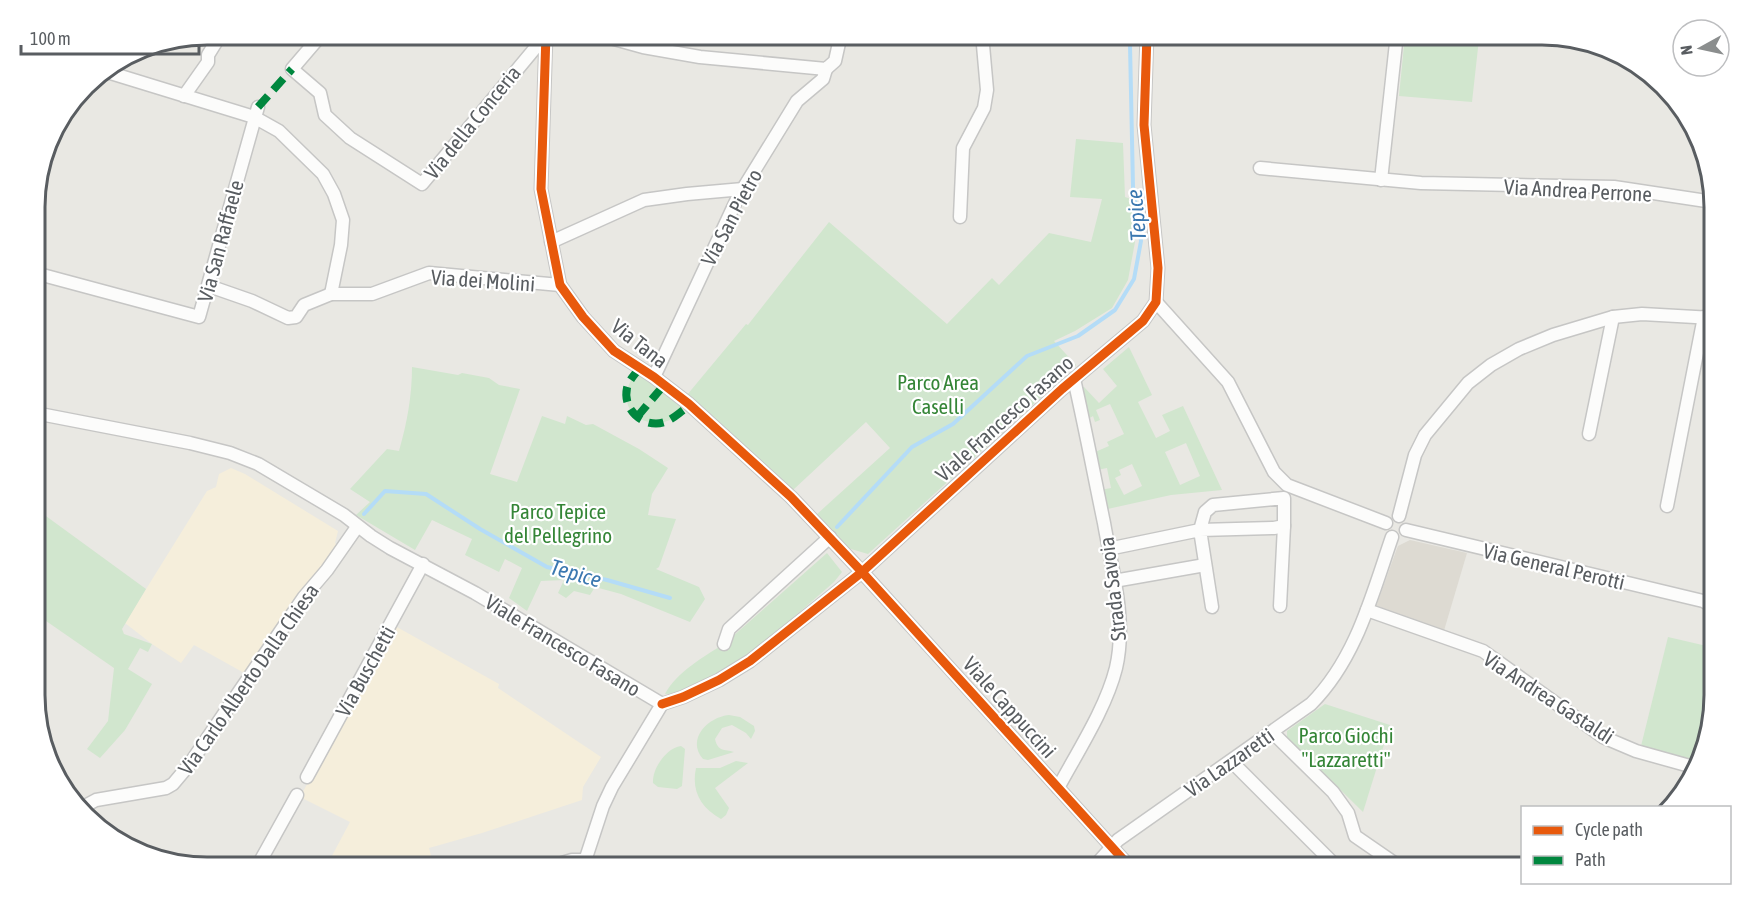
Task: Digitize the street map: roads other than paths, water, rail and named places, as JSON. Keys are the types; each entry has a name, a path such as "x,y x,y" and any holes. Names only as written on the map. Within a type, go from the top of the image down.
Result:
{"street":[{"path":"184,96 208,62 208,55 214,45"},
{"name":"Via della Conceria","path":"313,45 292,69 320,93 325,116 350,138 422,184 538,45"},
{"name":"Via Tana","path":"546,45 541,189 560,285 583,317 614,351 654,377 689,404 792,497 862,572"},
{"path":"636,45 699,57 826,69"},
{"name":"Via San Pietro","path":"654,377 743,189 797,101 823,79 826,69 835,61 839,45"},
{"path":"960,217 963,147 984,108 987,90 983,45"},
{"path":"1149,45 1144,124 1158,268 1156,302 1228,382 1274,472 1287,485 1386,523"},
{"path":"1381,180 1396,45"},
{"path":"114,74 184,96 256,112 323,174 334,194 343,220 331,294"},
{"name":"Via San Raffaele","path":"45,276 199,317 256,112"},
{"name":"Via Andrea Perrone","path":"1260,168 1381,180 1614,188 1704,201"},
{"path":"551,242 644,200 743,189"},
{"name":"Via dei Molini","path":"209,286 252,301 288,318 296,317 304,304 331,294 372,294 429,273 560,285"},
{"name":"Viale Francesco Fasano","path":"45,415 230,453 258,465 344,515 390,548 484,598 662,704 719,680 750,661 862,572 1074,379 1143,321 1156,302"},
{"path":"1399,516 1419,445 1442,412 1468,383 1491,365 1519,349 1554,334 1613,317 1642,314 1704,318"},
{"path":"1589,434 1613,317"},
{"path":"1667,506 1704,336"},
{"name":"Strada Savoia","path":"1058,788 1102,705 1116,669 1120,643 1120,622 1114,581 1094,467 1074,379"},
{"path":"1280,606 1284,498 1287,485"},
{"path":"1212,607 1200,530 1205,512 1213,505 1284,498"},
{"path":"1399,516 1407,523 1406,530 1402,536 1392,537 1386,530 1386,523 1390,518 1399,516"},
{"name":"Via Carlo Alberto Dalla Chiesa","path":"88,805 96,800 159,790 173,784 189,765 304,597 327,570 357,526"},
{"path":"1108,549 1200,530 1284,526"},
{"name":"Via General Perotti","path":"1406,530 1704,602"},
{"path":"724,644 729,629 830,537"},
{"name":"Via Lazzaretti","path":"1102,857 1111,846 1311,704 1330,684 1367,610 1392,537"},
{"name":"Via Buschetti","path":"307,777 423,564"},
{"path":"1114,581 1206,565"},
{"name":"Viale Cappuccini","path":"862,572 1121,857"},
{"name":"Via Andrea Gastaldi","path":"1367,610 1483,651 1603,737 1636,751 1687,765"},
{"path":"586,857 603,806 612,787 662,704"},
{"path":"1272,732 1333,792 1348,813 1355,836 1385,857"},
{"path":"1231,761 1327,857"},
{"path":"263,857 297,795"}],"waterway":[{"name":"Tepice","path":"837,527 912,447 953,424 1027,356 1078,336 1115,310 1134,279 1141,241 1133,187 1130,45"},
{"name":"Tepice","path":"364,514 385,491 426,494 480,529 547,567 607,580 670,598"}],"park label":[{"name":"Parco Area Caselli","path":"938,394"},
{"name":"Parco Tepice del Pellegrino","path":"558,523"},
{"name":"Parco Giochi \"Lazzaretti\"","path":"1346,747"}]}
